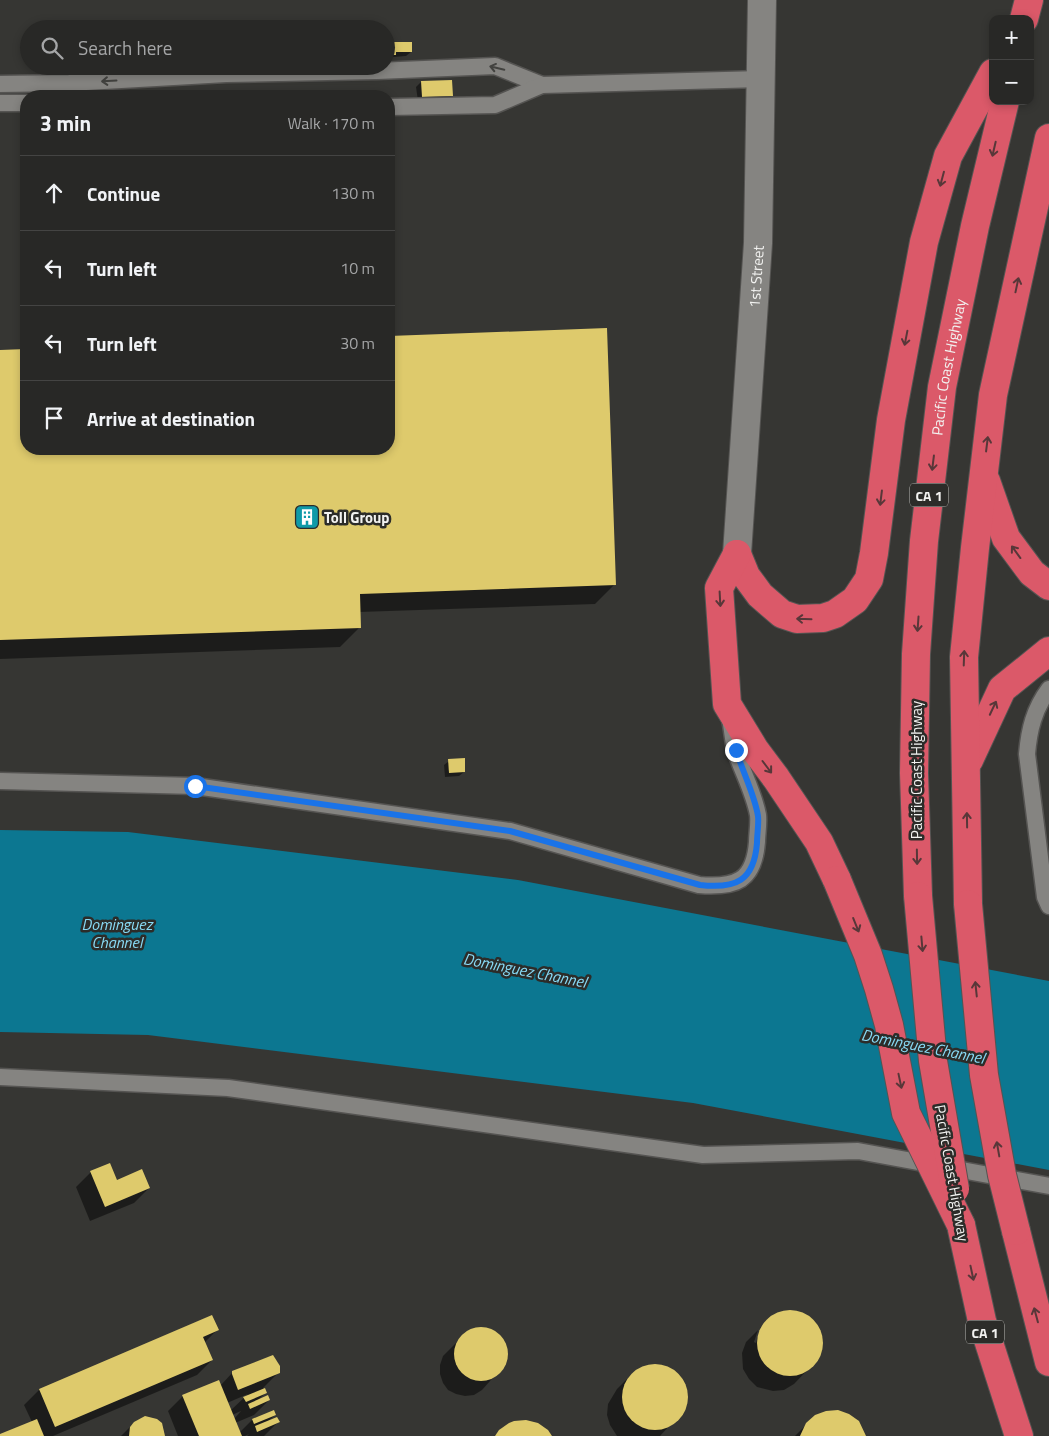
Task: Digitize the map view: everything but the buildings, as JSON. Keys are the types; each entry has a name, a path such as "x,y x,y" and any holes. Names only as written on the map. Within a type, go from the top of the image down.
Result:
{"highway":[{"path":"737,554 746,576 760,595 782,614 796,618 823,618 835,614 855,600 869,579 891,420 924,242 948,156 989,80"},
{"name":"Pacific Coast Highway","path":"1004,105 975,226 942,387 924,541 916,654 914,773 918,896 933,1061 945,1140 982,1321 1019,1436"},
{"path":"1049,138 993,395 964,657 968,904 984,1075 1002,1175 1049,1362"},
{"path":"984,473 1006,538 1032,573 1049,586"},
{"path":"737,554 719,588 727,704 755,750 819,842 837,880 868,955 879,989 906,1112 961,1225"},
{"path":"967,768 1002,689 1049,651"}],"street":[{"name":"1st Street","path":"737,554 758,243 762,0"}],"lane":[{"path":"395,70 495,66 542,85"},
{"path":"0,84 70,83 209,75"},
{"path":"395,107 495,105 542,85 761,79"},
{"path":"0,103 20,103"},
{"path":"1049,689 1036,711 1028,738 1027,754 1045,897 1049,906"},
{"path":"0,781 195,786 500,830 700,885 720,886 736,883 749,872 755,858 758,822 756,808 736,750 727,704"},
{"path":"0,1077 228,1088 703,1155 858,1151 1049,1186"}],"water":[{"name":"Dominguez Channel","path":"0,830 128,832 518,880 1049,981 1049,1170 693,1103 148,1035 0,1032"}],"place":[{"name":"Toll Group","path":"307,517"}],"route":[{"path":"195,786 510,831 700,885 720,886 736,883 749,872 755,858 758,815 736,750"}]}
